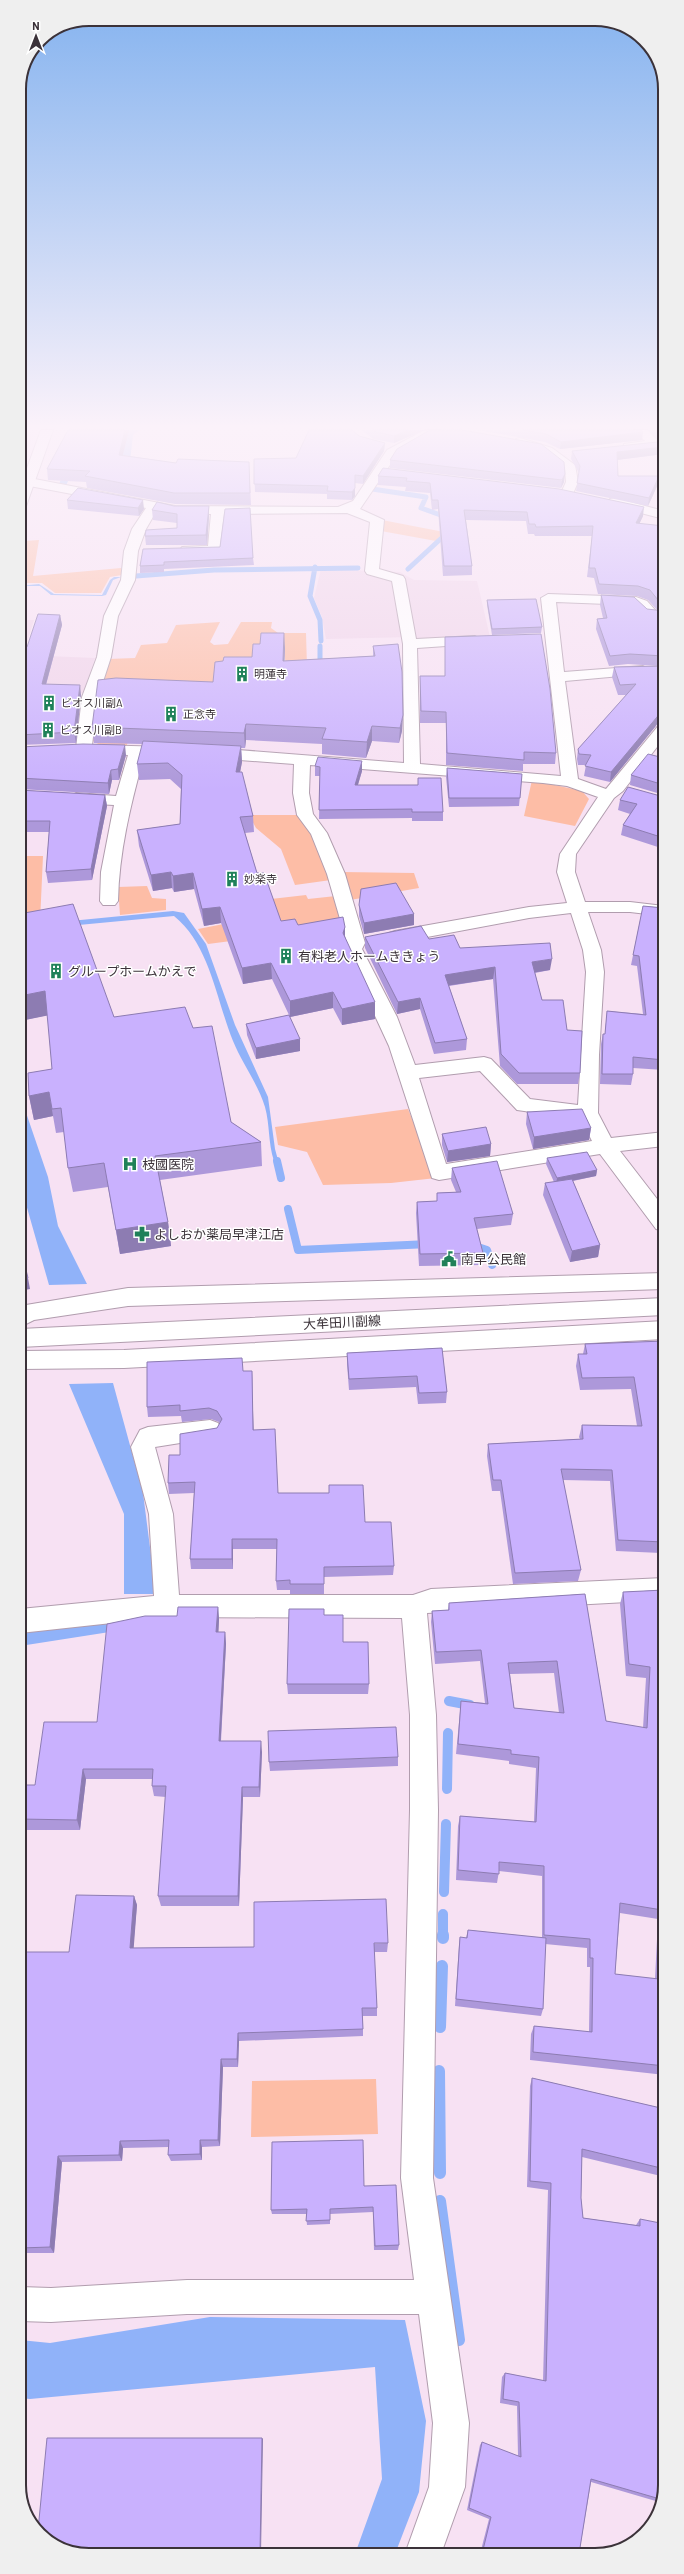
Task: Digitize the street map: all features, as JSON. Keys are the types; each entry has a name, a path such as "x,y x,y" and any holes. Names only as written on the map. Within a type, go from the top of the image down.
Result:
{"main road":[{"path":"374,550 372,571 398,579 410,644 412,767"},
{"path":"146,551 131,551 128,580 110,616 104,657 90,697 76,748 302,759 412,767 570,782 618,792"},
{"path":"570,782 557,677 545,638 548,598 636,601 642,604 652,615 658,616"},
{"path":"410,644 488,639"},
{"path":"557,677 628,670 658,671"},
{"path":"658,736 618,792 568,854 566,872 576,906 592,950 595,972 589,1055 588,1112 605,1146 658,1215"},
{"path":"109,901 110,872 123,801 137,752"},
{"path":"302,759 301,793 305,814 318,833 336,874 369,941"},
{"path":"57,797 123,801"},
{"path":"658,911 576,906 491,918 369,941 353,949 384,1010 407,1072 439,1174 605,1146 658,1140"},
{"path":"407,1072 484,1064 524,1105 588,1112"},
{"path":"26,1314 128,1298 658,1281"},
{"name":"大牟田川副線","path":"26,1338 658,1306"},
{"path":"26,1360 124,1359 658,1330"},
{"path":"167,1606 161,1514 143,1447 148,1437 210,1430"},
{"path":"26,1620 167,1606 414,1607 431,1600 658,1589"},
{"path":"414,1607 423,1715 424,1802 417,2178 432,2297 451,2423 447,2487 425,2548"},
{"path":"26,2304 50,2305 187,2297 432,2297"}],"shaded area":[{"path":"26,550 37,550 33,576 121,568 122,575 110,577 101,593 55,593 42,583 26,583"},
{"path":"321,569 400,572 414,580 477,581 490,637 420,640 412,637 326,639 322,617 314,598"},
{"path":"26,620 34,620 26,645"},
{"path":"220,622 210,642 214,645 228,644 241,622 272,622 271,628 278,633 306,633 307,667 286,667 284,650 212,701 133,725 126,748 102,746 89,739 108,659 135,658 141,645 167,643 176,625"},
{"path":"26,655 95,658 83,693 26,691"},
{"path":"532,780 582,791 589,799 575,826 524,816"},
{"path":"249,815 300,815 314,836 331,880 295,885 281,849 256,828"},
{"path":"26,856 43,856 40,922 26,923"},
{"path":"342,872 414,873 419,888 350,900"},
{"path":"147,886 152,898 166,899 166,910 120,915 118,887"},
{"path":"306,895 308,899 336,896 345,926 208,944 198,929 276,914 271,899"},
{"path":"408,1109 436,1178 391,1183 323,1185 307,1152 278,1145 275,1127"},
{"path":"376,2079 378,2134 251,2137 252,2081"}],"water":[{"path":"114,577 121,577 113,580 106,595 102,596 51,595 40,586 26,586 39,584 54,594 102,595 110,580"},
{"path":"173,911 184,913 206,944 235,1025 268,1097 275,1149 278,1160 274,1161 272,1154 267,1114 262,1098 233,1041 204,957 186,928 174,916 68,926 26,925"},
{"path":"26,1113 48,1177 58,1226 87,1284 49,1285 26,1204"},
{"path":"113,1383 143,1493 156,1594 124,1594 124,1514 69,1384"},
{"path":"120,1620 148,1626 26,1645 26,1632"},
{"path":"210,2317 405,2320 426,2421 419,2492 397,2548 357,2548 382,2479 375,2367 26,2399 26,2341 50,2343"}],"building":[{"path":"143,550 253,550 253,558 164,562 164,565 140,566"},
{"path":"443,550 470,550 472,566 444,566"},
{"path":"591,550 658,550 658,600 650,590 638,586 599,584 595,568 589,568"},
{"path":"601,595 634,597 647,609 658,610 658,656 630,654 610,656 597,619 607,618"},
{"path":"536,599 542,627 492,629 487,600"},
{"path":"38,614 60,615 42,684 80,685 74,732 26,735 27,647"},
{"path":"261,633 284,633 283,661 375,656 373,646 398,644 402,672 403,715 400,728 372,726 367,742 322,739 326,728 246,724 244,733 92,727 98,680 116,678 213,682 215,662 223,661 224,657 252,657 253,644 260,644"},
{"path":"541,634 550,689 556,753 524,752 524,760 447,753 446,712 421,711 420,676 445,676 445,637"},
{"path":"658,666 658,715 611,772 585,766 591,755 579,754 578,749 636,684 620,685 614,667"},
{"path":"143,741 241,746 236,772 242,772 253,816 240,817 257,873 264,873 281,921 295,919 298,925 343,917 345,927 343,933 375,1002 342,1009 333,992 290,1001 271,963 242,968 220,907 202,909 193,873 173,876 171,872 151,875 137,830 180,824 182,775 168,763 137,764"},
{"path":"83,744 125,745 118,769 111,770 108,783 26,778 26,747"},
{"path":"648,754 658,756 658,783 631,775"},
{"path":"318,757 362,761 355,785 418,785 418,778 441,778 443,812 412,812 412,809 319,810 320,767 315,766"},
{"path":"447,768 522,774 520,798 449,798"},
{"path":"628,787 658,795 658,836 623,825 637,804 620,800"},
{"path":"26,790 105,795 91,869 46,872 50,821 26,821"},
{"path":"396,883 414,914 364,923 359,905 361,889"},
{"path":"73,904 114,1017 185,1007 193,1028 212,1026 231,1122 261,1142 155,1156 168,1222 116,1230 104,1163 68,1168 61,1108 52,1109 49,1092 29,1096 28,1073 52,1069 45,991 26,995 26,913"},
{"path":"643,906 658,907 658,1059 633,1057 633,1074 602,1074 603,1034 605,1034 607,1011 646,1015 639,956 633,955"},
{"path":"421,926 429,939 454,935 460,948 550,943 552,959 532,962 542,1000 563,1000 567,1030 582,1031 580,1073 519,1073 501,1054 495,967 445,975 467,1039 435,1043 420,998 398,1002 365,937"},
{"path":"289,1015 300,1039 256,1048 246,1024"},
{"path":"582,1109 591,1128 534,1137 527,1112"},
{"path":"486,1127 491,1144 448,1151 442,1134"},
{"path":"587,1152 597,1170 557,1178 547,1158"},
{"path":"497,1161 513,1214 474,1218 483,1253 420,1254 417,1202 437,1201 437,1193 461,1192 452,1168"},
{"path":"572,1179 600,1245 572,1251 545,1183"},
{"path":"658,1341 658,1542 618,1540 612,1470 561,1469 581,1570 515,1573 501,1480 493,1480 488,1444 583,1439 582,1425 642,1426 634,1377 582,1378 578,1354 587,1354 585,1344"},
{"path":"442,1348 447,1392 419,1393 417,1376 349,1379 347,1353"},
{"path":"242,1358 243,1371 252,1371 253,1430 275,1429 278,1493 329,1493 329,1485 363,1485 365,1522 391,1522 394,1566 324,1567 324,1584 290,1584 290,1580 276,1581 277,1539 232,1539 232,1559 190,1559 195,1482 168,1483 169,1455 180,1455 180,1434 217,1428 222,1419 217,1411 209,1408 180,1411 180,1405 147,1407 147,1362"},
{"path":"658,1590 658,1909 620,1903 615,1974 658,1979 658,2065 533,2052 534,2026 592,2032 593,1958 590,1958 590,1939 544,1935 544,1866 499,1862 499,1874 458,1870 460,1816 536,1822 539,1757 511,1754 511,1750 458,1744 461,1701 488,1704 481,1650 436,1652 432,1611 449,1610 449,1603 585,1594 606,1721 647,1728 650,1667 629,1664 623,1592","holes":["557,1661 564,1713 514,1708 508,1663"]},
{"path":"178,1607 218,1607 216,1632 225,1632 219,1741 261,1741 259,1787 242,1787 238,1896 158,1896 166,1786 152,1786 153,1769 83,1769 77,1820 26,1819 26,1785 35,1785 44,1722 97,1722 107,1624 145,1616 177,1616"},
{"path":"289,1609 324,1609 324,1615 343,1615 343,1642 368,1642 369,1684 287,1684"},
{"path":"396,1727 398,1757 269,1762 268,1731"},
{"path":"76,1895 134,1896 130,1948 254,1947 254,1902 386,1899 388,1943 374,1943 377,2008 362,2008 363,2029 238,2033 237,2059 221,2059 218,2140 200,2140 200,2154 168,2155 169,2140 120,2141 119,2155 58,2156 50,2247 26,2248 26,1952 69,1952"},
{"path":"468,1930 546,1938 543,2009 456,1999 460,1937 467,1938"},
{"path":"532,2078 658,2107 658,2167 582,2149 581,2198 583,2218 640,2226 640,2219 658,2223 658,2485 657,2498 591,2479 580,2548 483,2548 491,2517 469,2508 482,2442 521,2457 519,2402 503,2399 505,2373 546,2381 551,2183 530,2181"},
{"path":"363,2140 364,2186 396,2185 399,2245 375,2246 373,2207 330,2209 330,2220 306,2221 307,2209 271,2210 272,2142"},
{"path":"47,2438 262,2438 260,2548 85,2548 73,2546 58,2540 39,2523"}],"waterway":[{"path":"408,569 428,550"},
{"path":"315,569 358,568"},
{"path":"136,576 214,570 315,569"},
{"path":"315,569 310,596 320,620 321,641"},
{"path":"320,646 320,670"},
{"path":"277,1161 281,1178"},
{"path":"288,1209 298,1250 429,1244"},
{"path":"472,1245 487,1250 492,1265"},
{"path":"449,1701 470,1705"},
{"path":"447,1789 448,1733"},
{"path":"444,1892 446,1824"},
{"path":"443,1914 443,1938"},
{"path":"440,2027 442,1966"},
{"path":"439,2071 440,2173"},
{"path":"440,2201 459,2340"}],"place":[{"name":"明蓮寺","path":"242,674"},
{"name":"ビオス川副A","path":"49,703"},
{"name":"正念寺","path":"171,714"},
{"name":"ビオス川副B","path":"48,730"},
{"name":"妙楽寺","path":"232,879"},
{"name":"有料老人ホームききょう","path":"286,956"},
{"name":"グループホームかえで","path":"56,971"},
{"name":"枝國医院","path":"130,1164"},
{"name":"よしおか薬局早津江店","path":"142,1234"},
{"name":"南早公民館","path":"449,1259"}]}
